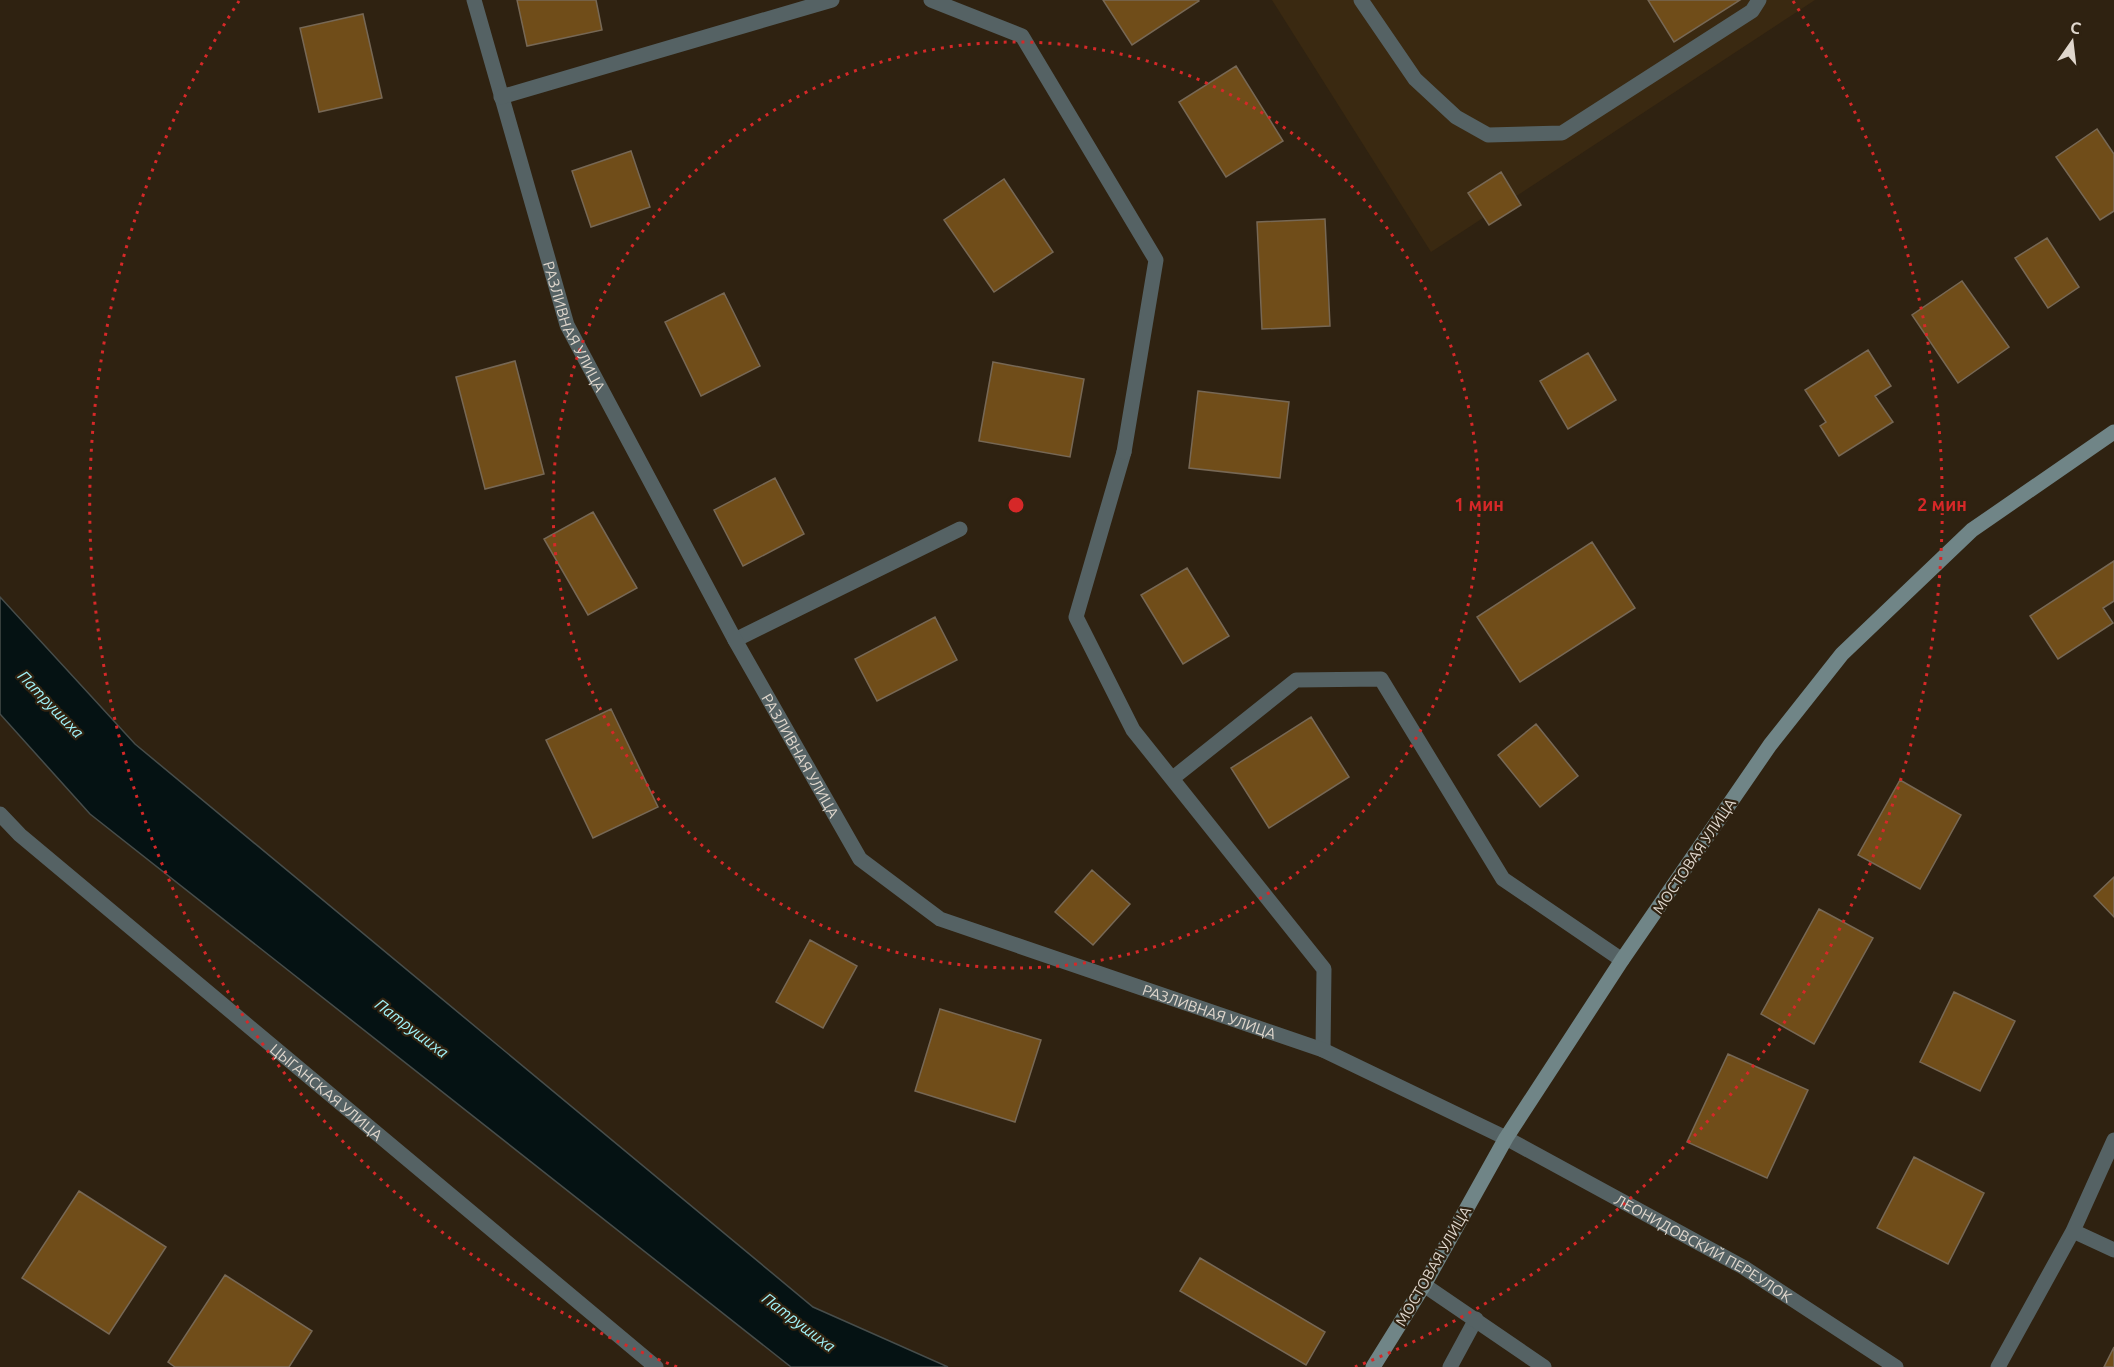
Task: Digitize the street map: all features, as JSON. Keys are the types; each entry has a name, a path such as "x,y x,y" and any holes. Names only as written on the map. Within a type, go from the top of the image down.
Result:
{"street":[{"name":"РАЗЛИВНАЯ УЛИЦА","path":"474,0 567,325 735,640 860,859 940,919 1323,1050 1506,1138"},
{"path":"501,97 832,0"},
{"path":"931,0 1022,36 1156,260 1124,452 1076,617 1133,730 1324,969 1323,1050"},
{"path":"1361,0 1415,79 1456,117 1488,135 1562,133 1752,11 1759,0"},
{"name":"МОСТОВАЯ УЛИЦА","path":"1373,1367 1424,1284 1506,1138 1622,960 1770,745 1842,654 1972,530 2114,432"},
{"path":"735,640 960,529"},
{"path":"1173,778 1296,680 1381,679 1503,879 1622,960"},
{"name":"ЦЫГАНСКАЯ УЛИЦА","path":"0,814 38,851 656,1367"},
{"name":"ЛЕОНИДОВСКИЙ ПЕРЕУЛОК","path":"1506,1138 1743,1267 1896,1367"},
{"path":"1998,1367 2073,1231 2114,1140"},
{"path":"2073,1231 2114,1250"},
{"path":"1424,1284 1545,1367"},
{"path":"1450,1367 1476,1319"}],"shaded area":[{"path":"1272,0 1815,0 1431,252"}],"water":[{"name":"Патрушиха","path":"0,597 135,744 813,1307 948,1367 791,1367 90,814 0,714"}],"building":[{"path":"517,0 596,0 602,30 527,46"},
{"path":"1103,0 1198,0 1199,1 1132,45"},
{"path":"1648,0 1740,0 1674,42"},
{"path":"363,14 382,98 319,112 300,28"},
{"path":"1236,66 1283,141 1226,177 1179,102"},
{"path":"2097,129 2114,154 2114,211 2100,220 2056,157"},
{"path":"631,151 650,207 591,227 572,171"},
{"path":"1501,172 1521,205 1489,225 1468,193"},
{"path":"1004,179 1053,252 994,292 944,220"},
{"path":"1325,219 1330,326 1262,329 1257,222"},
{"path":"2047,238 2079,287 2048,308 2015,258"},
{"path":"1962,281 2009,347 1958,383 1912,315"},
{"path":"724,293 760,366 701,396 665,322"},
{"path":"1868,350 1891,386 1875,396 1893,422 1839,456 1820,426 1826,422 1805,390"},
{"path":"1588,353 1616,400 1568,429 1540,381"},
{"path":"515,361 544,474 485,489 456,377"},
{"path":"993,362 1084,379 1070,457 979,441"},
{"path":"1198,391 1289,402 1280,478 1189,468"},
{"path":"775,478 804,534 743,566 714,510"},
{"path":"593,512 637,588 588,615 544,539"},
{"path":"1592,542 1635,608 1520,682 1477,617"},
{"path":"2114,561 2114,601 2103,608 2113,623 2058,659 2030,616"},
{"path":"1187,568 1229,636 1183,664 1141,595"},
{"path":"935,617 957,660 877,701 855,659"},
{"path":"611,709 658,807 593,838 546,740"},
{"path":"1311,717 1349,777 1269,828 1231,768"},
{"path":"1536,724 1578,776 1540,807 1498,755"},
{"path":"1900,780 1961,815 1920,889 1858,855"},
{"path":"1092,870 1130,904 1093,945 1055,912"},
{"path":"2114,877 2114,917 2094,896"},
{"path":"1819,909 1873,938 1814,1044 1761,1014"},
{"path":"810,940 857,966 823,1028 776,1002"},
{"path":"1954,992 2015,1021 1980,1091 1920,1062"},
{"path":"940,1009 1041,1040 1015,1122 915,1091"},
{"path":"1728,1054 1808,1090 1767,1178 1687,1142"},
{"path":"1914,1157 1984,1193 1948,1264 1877,1228"},
{"path":"79,1191 166,1247 109,1334 22,1278"},
{"path":"1200,1258 1325,1332 1306,1365 1180,1291"},
{"path":"225,1275 312,1331 289,1367 175,1367 168,1362"},
{"path":"2114,1347 2114,1367 2104,1367"}]}
